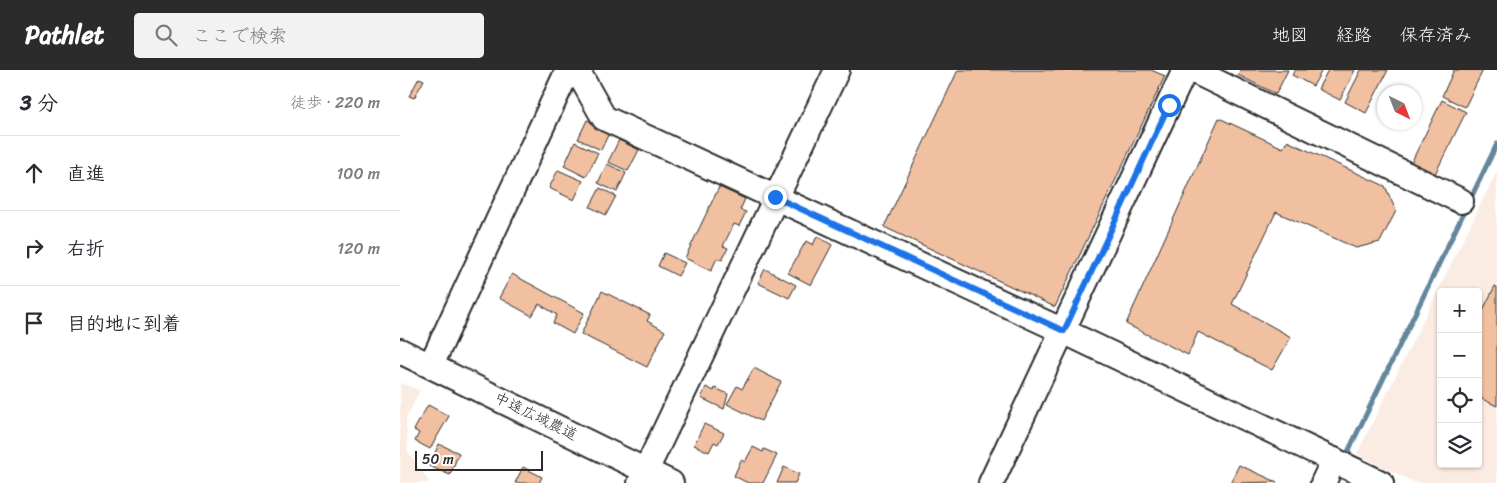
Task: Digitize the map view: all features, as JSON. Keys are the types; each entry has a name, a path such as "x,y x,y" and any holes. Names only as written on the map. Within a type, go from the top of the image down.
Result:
{"street":[{"path":"431,364 568,70"},
{"path":"577,70 604,118 1064,331 1381,483"},
{"path":"643,477 775,197 838,70"},
{"path":"991,483 1185,70"},
{"path":"1192,70 1461,201"},
{"name":"中遠広域農道","path":"400,351 431,364 643,477 671,483"},
{"path":"1323,483 1334,460"}],"shaded area":[{"path":"1497,171 1497,483 1416,483 1357,454 1437,292 1437,468 1482,468 1482,288 1439,288"},
{"path":"400,383 420,390 406,419 408,452 430,483 400,483"}],"building":[{"path":"958,70 1151,70 1165,76 1055,307 884,227"},
{"path":"1240,70 1288,70 1276,94 1238,75"},
{"path":"1295,70 1322,70 1313,86 1292,75"},
{"path":"1328,70 1355,70 1340,100 1318,89"},
{"path":"1361,70 1388,70 1380,85 1377,85 1377,92 1366,113 1345,102"},
{"path":"1454,70 1483,70 1465,107 1442,96"},
{"path":"419,78 424,80 414,98 409,96"},
{"path":"1442,100 1466,112 1435,174 1411,163"},
{"path":"1219,118 1283,148 1287,141 1385,186 1396,211 1380,242 1356,248 1276,212 1232,304 1291,337 1272,370 1198,332 1188,355 1126,324"},
{"path":"587,120 610,131 601,150 578,139"},
{"path":"619,140 639,150 628,171 608,162"},
{"path":"575,142 598,153 586,177 564,166"},
{"path":"607,164 626,173 617,192 598,183"},
{"path":"558,170 583,181 574,200 549,188"},
{"path":"719,187 745,199 740,210 746,212 739,226 734,224 723,246 728,248 722,260 717,258 711,271 685,258"},
{"path":"600,188 616,196 606,215 590,207"},
{"path":"817,236 832,245 811,285 788,273 806,241 813,245"},
{"path":"664,253 685,263 678,276 658,266"},
{"path":"765,269 796,285 789,298 758,283"},
{"path":"512,274 584,313 573,334 553,323 557,315 539,304 532,316 499,298"},
{"path":"1495,286 1497,287 1497,406 1482,399 1482,312"},
{"path":"602,291 650,315 647,321 665,331 647,367 581,334"},
{"path":"754,368 781,382 761,421 727,404 737,386 742,389"},
{"path":"706,387 714,391 715,388 728,394 724,409 701,398"},
{"path":"428,405 449,416 430,449 415,441 419,433 414,430"},
{"path":"704,424 724,433 718,444 714,442 709,452 694,445"},
{"path":"439,444 459,453 450,475 429,466"},
{"path":"753,447 763,452 764,449 777,455 763,483 748,483 734,476 741,460 745,462"},
{"path":"1239,465 1277,482 1230,483"},
{"path":"523,467 542,477 539,483 515,483"},
{"path":"784,467 799,474 795,483 777,483"}],"waterway":[{"path":"1345,458 1497,144"}],"route":[{"path":"775,197 1064,331 1169,105"}]}
